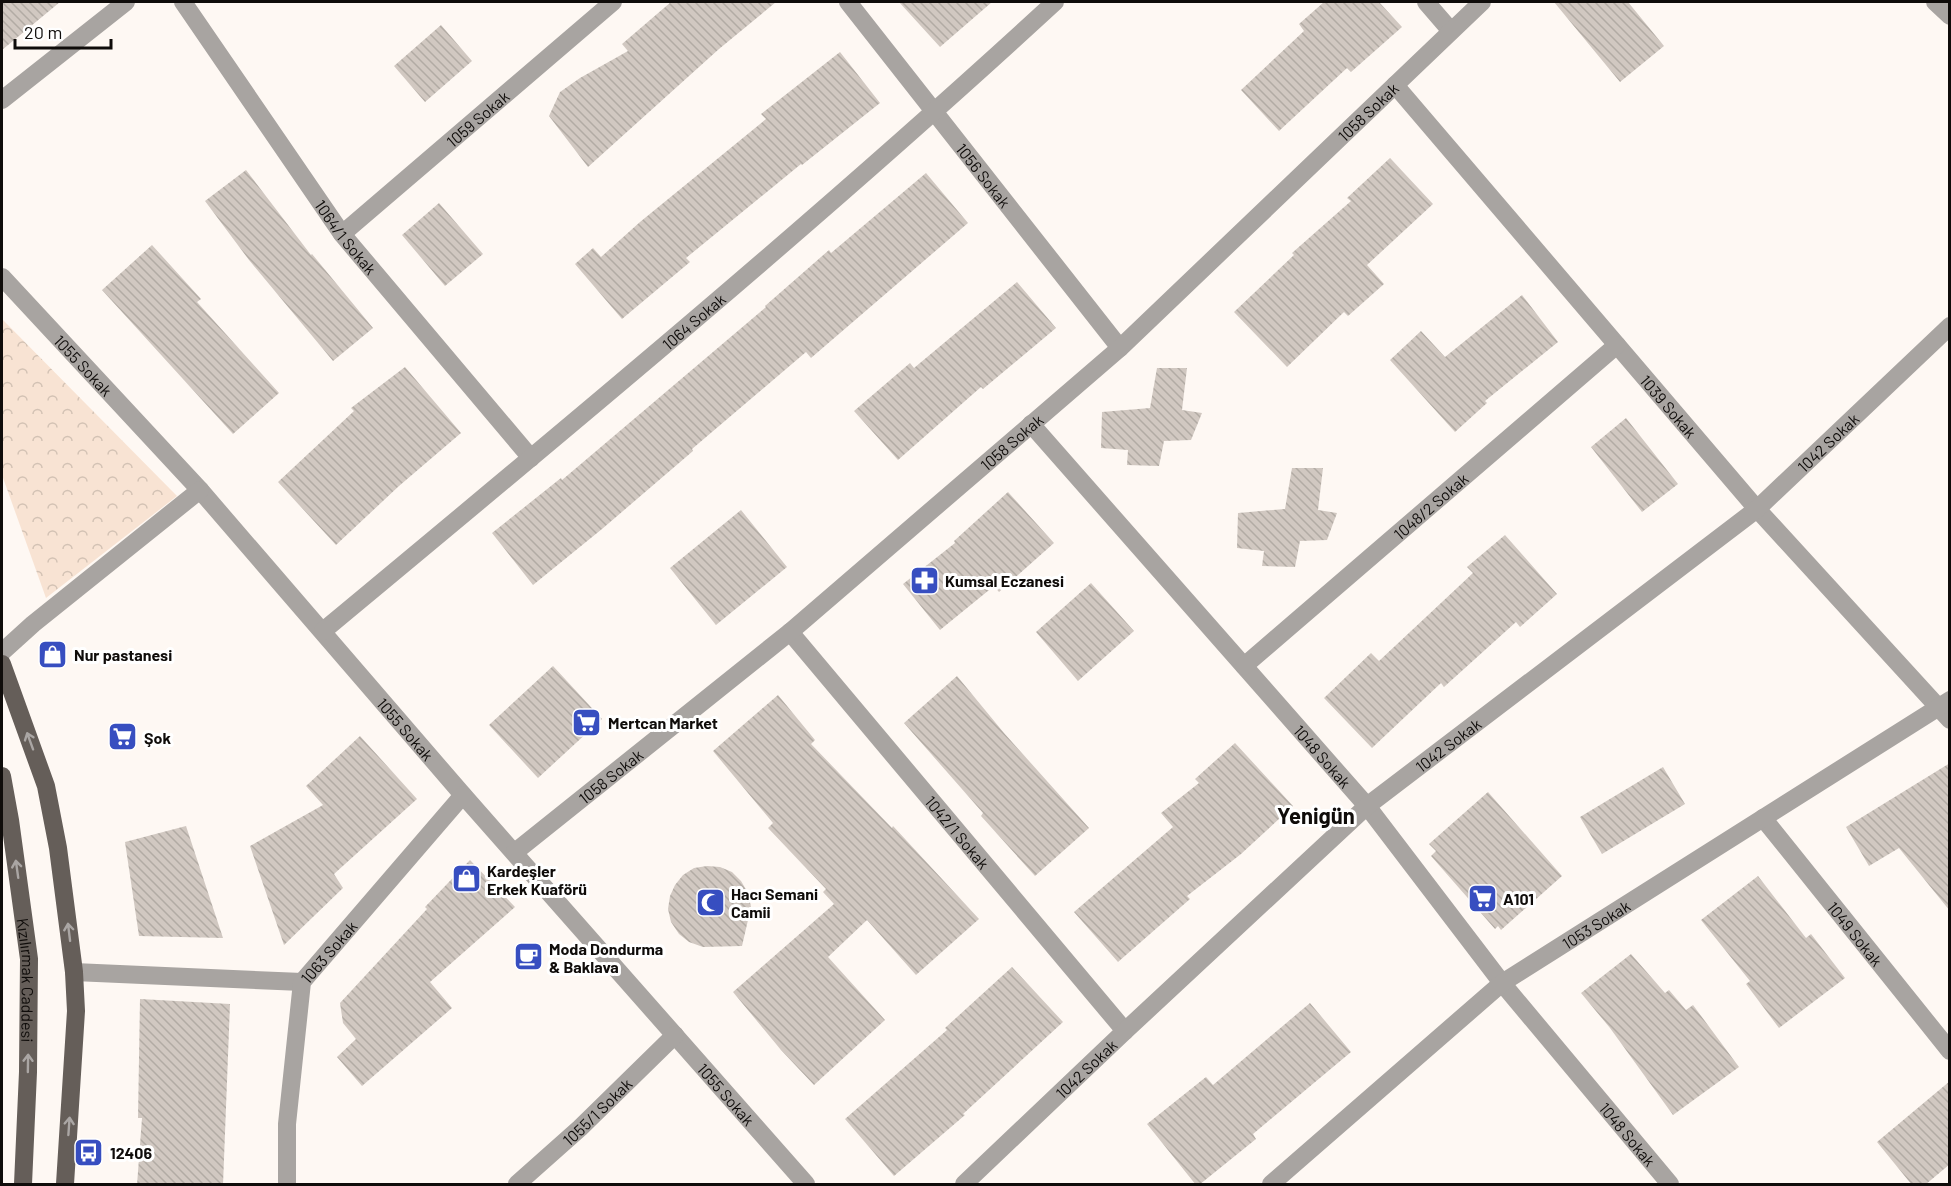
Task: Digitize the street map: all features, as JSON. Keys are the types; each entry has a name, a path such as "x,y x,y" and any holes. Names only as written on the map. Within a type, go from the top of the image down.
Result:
{"main road":[{"path":"2,664 46,786 58,848 74,972 76,1011 65,1185"},
{"name":"Kızılırmak Caddesi","path":"2,776 29,959 28,1072 23,1185"}],"street":[{"path":"2,100 126,2"},
{"name":"1064/1 Sokak","path":"183,2 342,234 531,458"},
{"name":"1059 Sokak","path":"342,234 613,2"},
{"name":"1056 Sokak","path":"848,2 1120,348"},
{"name":"1064 Sokak","path":"323,631 531,458 935,112 1055,2"},
{"path":"1426,2 1451,31"},
{"name":"1058 Sokak","path":"515,852 790,632 1120,348 1482,2"},
{"path":"1935,2 1950,16"},
{"name":"1039 Sokak","path":"1395,85 1757,509 1946,709"},
{"name":"1055 Sokak","path":"2,277 200,490 463,795 806,1185"},
{"name":"1042 Sokak","path":"964,1185 1125,1031 1367,806 1757,509 1950,326"},
{"name":"1048/2 Sokak","path":"1244,666 1617,345"},
{"name":"1048 Sokak","path":"1031,424 1367,806 1502,983 1670,1185"},
{"path":"2,652 33,624 200,490"},
{"name":"1042/1 Sokak","path":"790,632 1125,1031"},
{"name":"1053 Sokak","path":"1270,1185 1502,983 1763,818 1946,709"},
{"name":"1063 Sokak","path":"287,1185 287,1124 302,982 463,795"},
{"name":"1049 Sokak","path":"1763,818 1950,1051"},
{"path":"74,972 302,982"},
{"name":"1055/1 Sokak","path":"517,1185 580,1128 675,1035"}],"green space":[{"path":"2,319 177,496 46,598 2,475"}],"building":[{"path":"2,2 60,2 2,50"},
{"path":"671,2 776,2 719,49 588,167 549,116 560,92 628,51 622,44"},
{"path":"899,2 992,2 940,47"},
{"path":"1324,2 1379,2 1402,27 1351,72 1347,68 1279,131 1241,90 1304,31 1299,24"},
{"path":"1554,2 1628,2 1664,46 1620,82"},
{"path":"441,25 472,61 425,102 394,66"},
{"path":"840,52 880,103 686,258 690,262 622,319 575,264 593,248 601,257 640,222 766,119 761,114"},
{"path":"1390,158 1433,204 1367,265 1384,284 1348,316 1344,312 1287,367 1234,312 1294,255 1292,253 1351,201 1347,198"},
{"path":"246,170 311,255 373,328 333,361 249,260 205,201"},
{"path":"926,173 968,223 811,358 806,352 602,529 533,585 492,533 561,478 562,480 766,307 829,250 831,253"},
{"path":"439,203 483,254 445,286 402,235"},
{"path":"152,245 201,299 197,302 279,393 233,434 102,290"},
{"path":"1017,282 1056,328 983,389 981,387 898,460 854,411 910,363 914,368"},
{"path":"1522,295 1558,342 1485,401 1487,403 1455,432 1390,360 1421,331 1445,357"},
{"path":"405,367 461,433 399,486 336,545 278,482 354,411 351,408"},
{"path":"1157,368 1187,368 1182,410 1202,413 1191,440 1164,441 1159,466 1127,465 1128,450 1101,448 1102,412 1150,408"},
{"path":"1626,418 1678,484 1642,512 1591,447"},
{"path":"1292,468 1323,468 1318,510 1337,513 1327,540 1300,541 1295,567 1262,566 1264,551 1237,548 1238,513 1285,509"},
{"path":"1008,492 1054,543 999,592 994,586 940,630 903,584 955,543 954,541"},
{"path":"741,510 787,567 716,625 670,568"},
{"path":"1505,535 1557,594 1520,627 1516,622 1444,687 1441,683 1372,748 1324,698 1371,653 1379,661 1473,573 1467,567"},
{"path":"1091,583 1134,631 1078,681 1036,632"},
{"path":"553,666 602,719 538,778 489,725"},
{"path":"957,676 1004,733 1089,828 1035,876 981,816 983,813 904,723"},
{"path":"778,695 815,740 811,744 892,828 893,826 979,919 916,975 867,920 828,957 885,1020 814,1085 781,1050 733,992 834,904 823,892 826,889 768,828 773,823 713,751"},
{"path":"360,736 417,799 334,874 343,888 284,945 250,846 323,805 306,786"},
{"path":"1235,743 1293,806 1241,854 1187,896 1190,899 1118,962 1074,912 1173,827 1161,813 1199,783 1195,779"},
{"path":"1950,763 1950,911 1899,848 1869,866 1846,827"},
{"path":"1663,767 1685,804 1602,854 1580,817"},
{"path":"1488,792 1562,876 1501,930 1498,926 1495,929 1431,856 1436,851 1429,844"},
{"path":"186,826 223,938 139,936 125,842"},
{"path":"470,860 515,907 430,982 452,1008 362,1086 337,1057 356,1039 343,1023 340,1003"},
{"name":"Hacı Semani Camii","path":"720,867 732,872 748,893 751,907 742,946 703,947 689,942 679,934 671,922 668,909 675,885 683,875 694,868"},
{"path":"1758,876 1806,938 1811,934 1845,978 1779,1028 1746,984 1750,981 1701,920"},
{"path":"1631,954 1665,993 1669,990 1686,1010 1693,1005 1739,1067 1673,1115 1610,1028 1581,993"},
{"path":"1012,967 1063,1022 963,1114 965,1115 894,1176 845,1119 947,1030 945,1028"},
{"path":"140,999 230,1004 223,1185 137,1185 142,1118 138,1118"},
{"path":"1310,1003 1351,1052 1253,1134 1256,1139 1199,1185 1196,1185 1147,1124 1206,1077 1213,1085"},
{"path":"1950,1081 1950,1164 1925,1185 1912,1185 1877,1142"}],"place":[{"name":"Kumsal Eczanesi","path":"924,580"},
{"name":"Nur pastanesi","path":"53,654"},
{"name":"Mertcan Market","path":"587,722"},
{"name":"Şok","path":"123,737"},
{"name":"Kardeşler Erkek Kuaförü","path":"466,879"},
{"name":"A101","path":"1482,898"},
{"name":"Hacı Semani Camii","path":"710,902"},
{"name":"Moda Dondurma & Baklava","path":"528,957"},
{"name":"12406","path":"89,1152"}],"district":[{"name":"Yenigün","path":"1316,815"}]}
